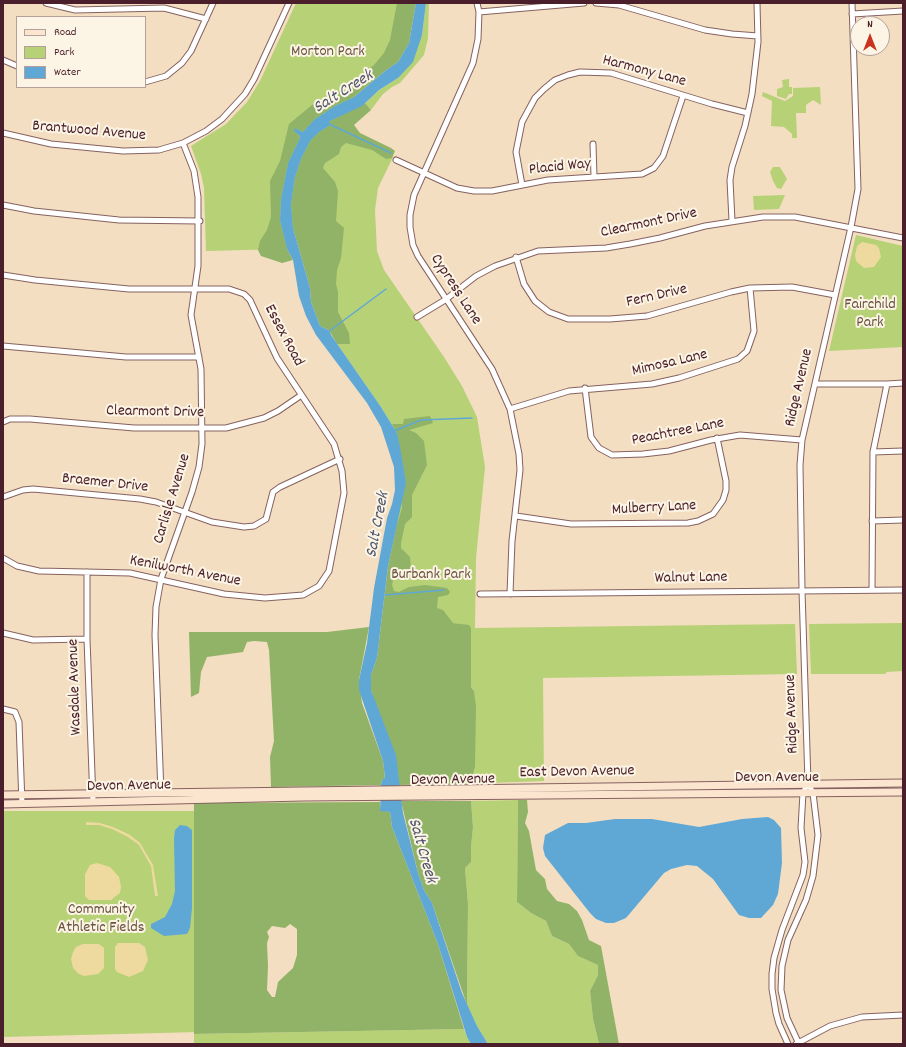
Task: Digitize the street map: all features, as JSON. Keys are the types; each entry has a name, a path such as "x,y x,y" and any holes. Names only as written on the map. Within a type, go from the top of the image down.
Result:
{"main road":[{"name":"East Devon Avenue","path":"203,793 414,793 808,783 903,783"},
{"name":"Devon Avenue","path":"414,793 903,792"},
{"name":"Devon Avenue","path":"3,804 22,804 161,793 203,793"},
{"name":"Devon Avenue","path":"3,795 93,798 369,793"}],"street":[{"path":"46,3 75,10 164,8 206,19"},
{"path":"146,82 166,76 182,63 191,51 213,3"},
{"name":"Brantwood Avenue","path":"3,133 51,144 123,151 150,151 183,143 206,131 222,120 245,94 254,79 289,3"},
{"name":"Cypress Lane","path":"477,3 479,12 478,39 473,63 423,173 411,205 411,235 418,256 445,300 492,369 510,409 519,454 520,470 512,547 510,594"},
{"path":"479,12 584,3"},
{"path":"596,3 619,5 705,30 758,36"},
{"path":"732,221 729,193 731,173 748,113 755,72 758,36 757,3"},
{"name":"Ridge Avenue","path":"808,783 800,465 802,440 851,227 858,189 852,3"},
{"path":"852,14 903,11"},
{"path":"3,60 16,66"},
{"name":"Harmony Lane","path":"522,185 516,152 522,122 535,98 555,80 580,72 611,73 683,96 748,113"},
{"name":"Placid Way","path":"396,160 457,188 474,191 492,191 548,180 642,174 656,166 665,151 683,96"},
{"name":"Carlisle Avenue","path":"161,793 154,635 156,607 161,579 192,492 199,467 201,427 199,357 191,315 199,260 200,221 197,184 183,143"},
{"path":"593,144 594,177"},
{"path":"3,205 34,211 119,220 200,221"},
{"name":"Clearmont Drive","path":"416,317 445,300 476,276 516,257 538,251 606,248 732,221 763,217 795,217 903,238"},
{"name":"Fern Drive","path":"516,257 524,284 535,301 549,312 568,319 610,319 648,316 750,288 792,287 835,295"},
{"name":"Essex Road","path":"3,275 35,280 130,289 229,289 240,292 250,300 277,358 300,396 327,433 340,459 344,493 329,571 319,586 303,595 292,597"},
{"name":"Mimosa Lane","path":"510,409 556,393 586,388 652,384 678,378 738,359 747,351 754,331 750,288"},
{"path":"3,346 126,357 199,357"},
{"path":"814,384 903,383"},
{"path":"872,590 873,452 887,384"},
{"name":"Peachtree Lane","path":"586,388 591,437 595,445 607,454 616,456 654,453 718,438 750,435 802,440"},
{"name":"Clearmont Drive","path":"3,422 10,419 30,419 134,428 226,428 264,418 278,411 300,396"},
{"name":"Mulberry Lane","path":"516,516 570,524 673,523 698,521 708,517 717,509 726,490 726,477 718,438"},
{"path":"873,452 903,451"},
{"name":"Braemer Drive","path":"3,497 32,489 140,499 156,502 229,526 254,526 266,519 273,492 280,486 340,459"},
{"path":"872,521 903,520"},
{"name":"Kenilworth Avenue","path":"3,558 28,570 130,573 224,594 265,598 292,597"},
{"name":"Wasdale Avenue","path":"87,572 87,639 93,798"},
{"name":"Walnut Lane","path":"480,594 903,590"},
{"path":"3,634 33,640 87,639"},
{"path":"3,709 15,712 19,722 22,804"},
{"path":"808,783 812,793 818,829 813,876 806,900 788,940 782,966 781,990 787,1018 798,1043 830,1026 862,1017 903,1015"},
{"path":"788,1044 779,1024 776,1012 772,989 772,974 774,958 782,930 803,875 805,862 801,828 803,793 808,783"}],"green space":[{"name":"Morton Park","path":"296,3 416,3 413,18 354,97 287,249 206,251 204,188 201,174 191,146 226,124 247,102 260,81"},
{"path":"397,3 416,3 409,43 398,62 354,97 335,106 315,119 303,132 295,128 300,138 288,163 281,199 280,220 287,249 293,260 282,263 261,256 258,250 260,241 267,230 271,217 270,181 280,161 289,124 312,105 331,96 374,65 384,53 390,40"},
{"path":"426,3 429,3 428,38 424,55 400,83 383,94 371,110 365,103 379,90 398,78 422,35"},
{"path":"789,79 789,87 792,87 792,94 789,94 786,99 777,96 777,89 783,87 782,80"},
{"path":"820,87 821,105 813,100 806,105 806,113 796,113 797,138 792,138 792,134 784,127 771,126 772,101 762,96 763,92 785,101 793,96 793,88"},
{"path":"365,103 371,110 354,125 360,133 395,151 392,158 386,159 372,150 346,143 341,147 339,154 325,163 323,168 335,182 338,191 336,221 344,228 341,258 337,270 336,284 338,292 338,312 349,333 350,344 337,344 330,331 320,326 311,302 310,288 293,228 291,205 295,177 301,159 310,141 319,132 329,126 330,121"},
{"name":"Burbank Park","path":"329,126 393,157 378,188 375,210 377,251 384,270 444,357 462,386 477,417 485,467 476,558 475,628 795,624 797,674 543,678 544,781 461,784 467,780 475,767 474,691 471,687 471,628 453,623 381,627 396,528 397,433 381,407 331,335 303,261"},
{"path":"773,167 780,167 787,179 781,189 777,188 773,181 770,172"},
{"path":"785,195 779,209 754,210 753,196"},
{"name":"Fairchild Park","path":"856,235 903,246 903,347 829,351"},
{"path":"430,416 433,423 409,430 416,433 424,441 427,465 412,495 412,517 405,524 401,543 401,548 410,557 411,568 407,573 393,580 392,585 394,591 399,592 409,587 425,585 447,588 450,592 448,595 438,597 437,608 443,610 453,623 469,625 471,628 471,687 474,691 476,706 475,767 471,780 461,784 399,785 371,690 371,675 377,658 388,566 402,508 397,433 392,424 403,424 404,419"},
{"path":"903,623 903,671 887,672 885,674 811,674 809,624"},
{"path":"369,627 359,680 362,703 383,761 385,779 382,780 381,785 271,787 270,757 274,741 269,650 267,642 247,642 243,652 207,657 201,672 199,693 191,697 189,632 327,632"},
{"path":"518,800 517,902 531,913 546,921 552,936 569,944 578,956 599,965 598,975 590,991 593,1019 599,1044 488,1044 467,1005 468,904 465,868 471,862 473,827 471,801"},
{"path":"518,800 527,800 528,812 525,823 529,831 536,870 545,879 547,889 557,901 569,904 577,911 589,940 601,946 619,1044 599,1044 593,1019 590,991 598,975 598,965 578,956 569,944 552,936 546,921 531,913 517,902"},
{"path":"401,801 471,801 473,827 471,862 465,868 468,904 467,1005 432,903 424,890 418,873"},
{"path":"380,802 380,810 390,812 392,827 438,944 464,1029 194,1034 194,803","holes":["290,924 297,929 297,955 293,968 278,982 275,997 272,997 267,990 267,943 269,937 267,932 272,926 285,928"]},
{"name":"Community Athletic Fields","path":"3,811 200,811 199,1032 3,1037"},
{"path":"464,1029 471,1044 194,1044 194,1034"}],"sand":[{"path":"862,242 876,245 879,248 881,257 874,267 864,268 856,261 855,255 857,246"},
{"path":"86,822 100,823 113,827 130,835 140,843 153,865 158,896 155,896 151,866 139,845 128,837 112,829 99,825 86,825"},
{"path":"97,863 110,867 119,877 121,887 120,893 111,900 89,900 85,896 85,874 90,865"},
{"path":"118,943 139,943 145,947 148,960 143,971 129,977 117,972 115,969 115,947"},
{"path":"83,944 99,944 104,948 104,968 98,974 84,976 79,974 73,968 71,959 73,952 76,947"}],"water":[{"path":"416,3 426,3 422,35 413,62 398,78 379,90 362,106 330,121 329,126 319,132 310,141 301,159 295,177 291,205 293,228 310,288 311,302 320,326 330,331 331,335 381,407 397,433 406,483 388,566 377,658 371,675 371,690 396,755 403,813 418,873 424,890 432,903 462,993 477,1026 488,1044 471,1044 467,1037 438,944 392,827 390,812 380,811 381,785 382,780 385,778 383,761 359,690 359,680 367,643 374,588 387,518 395,490 394,467 381,427 367,403 316,335 306,316 299,296 293,260 287,249 280,220 281,199 288,163 300,138 294,131 295,128 303,132 315,119 335,106 354,97 398,62 409,43"},
{"path":"768,817 774,820 781,828 782,863 778,894 773,905 761,918 749,918 739,915 713,879 697,866 687,865 671,869 664,873 626,918 614,923 606,923 596,919 590,913 545,856 543,848 545,835 568,823 586,823 615,819 652,819 699,827 742,819"},
{"path":"180,825 187,826 192,830 192,908 190,928 187,934 164,936 151,928 151,924 165,917 172,904 175,891 174,838 175,830"}],"waterway":[{"name":"Salt Creek","path":"327,123 391,153"},
{"path":"328,332 386,289"},
{"path":"394,431 421,420 472,418"},
{"path":"385,595 444,590"}]}
